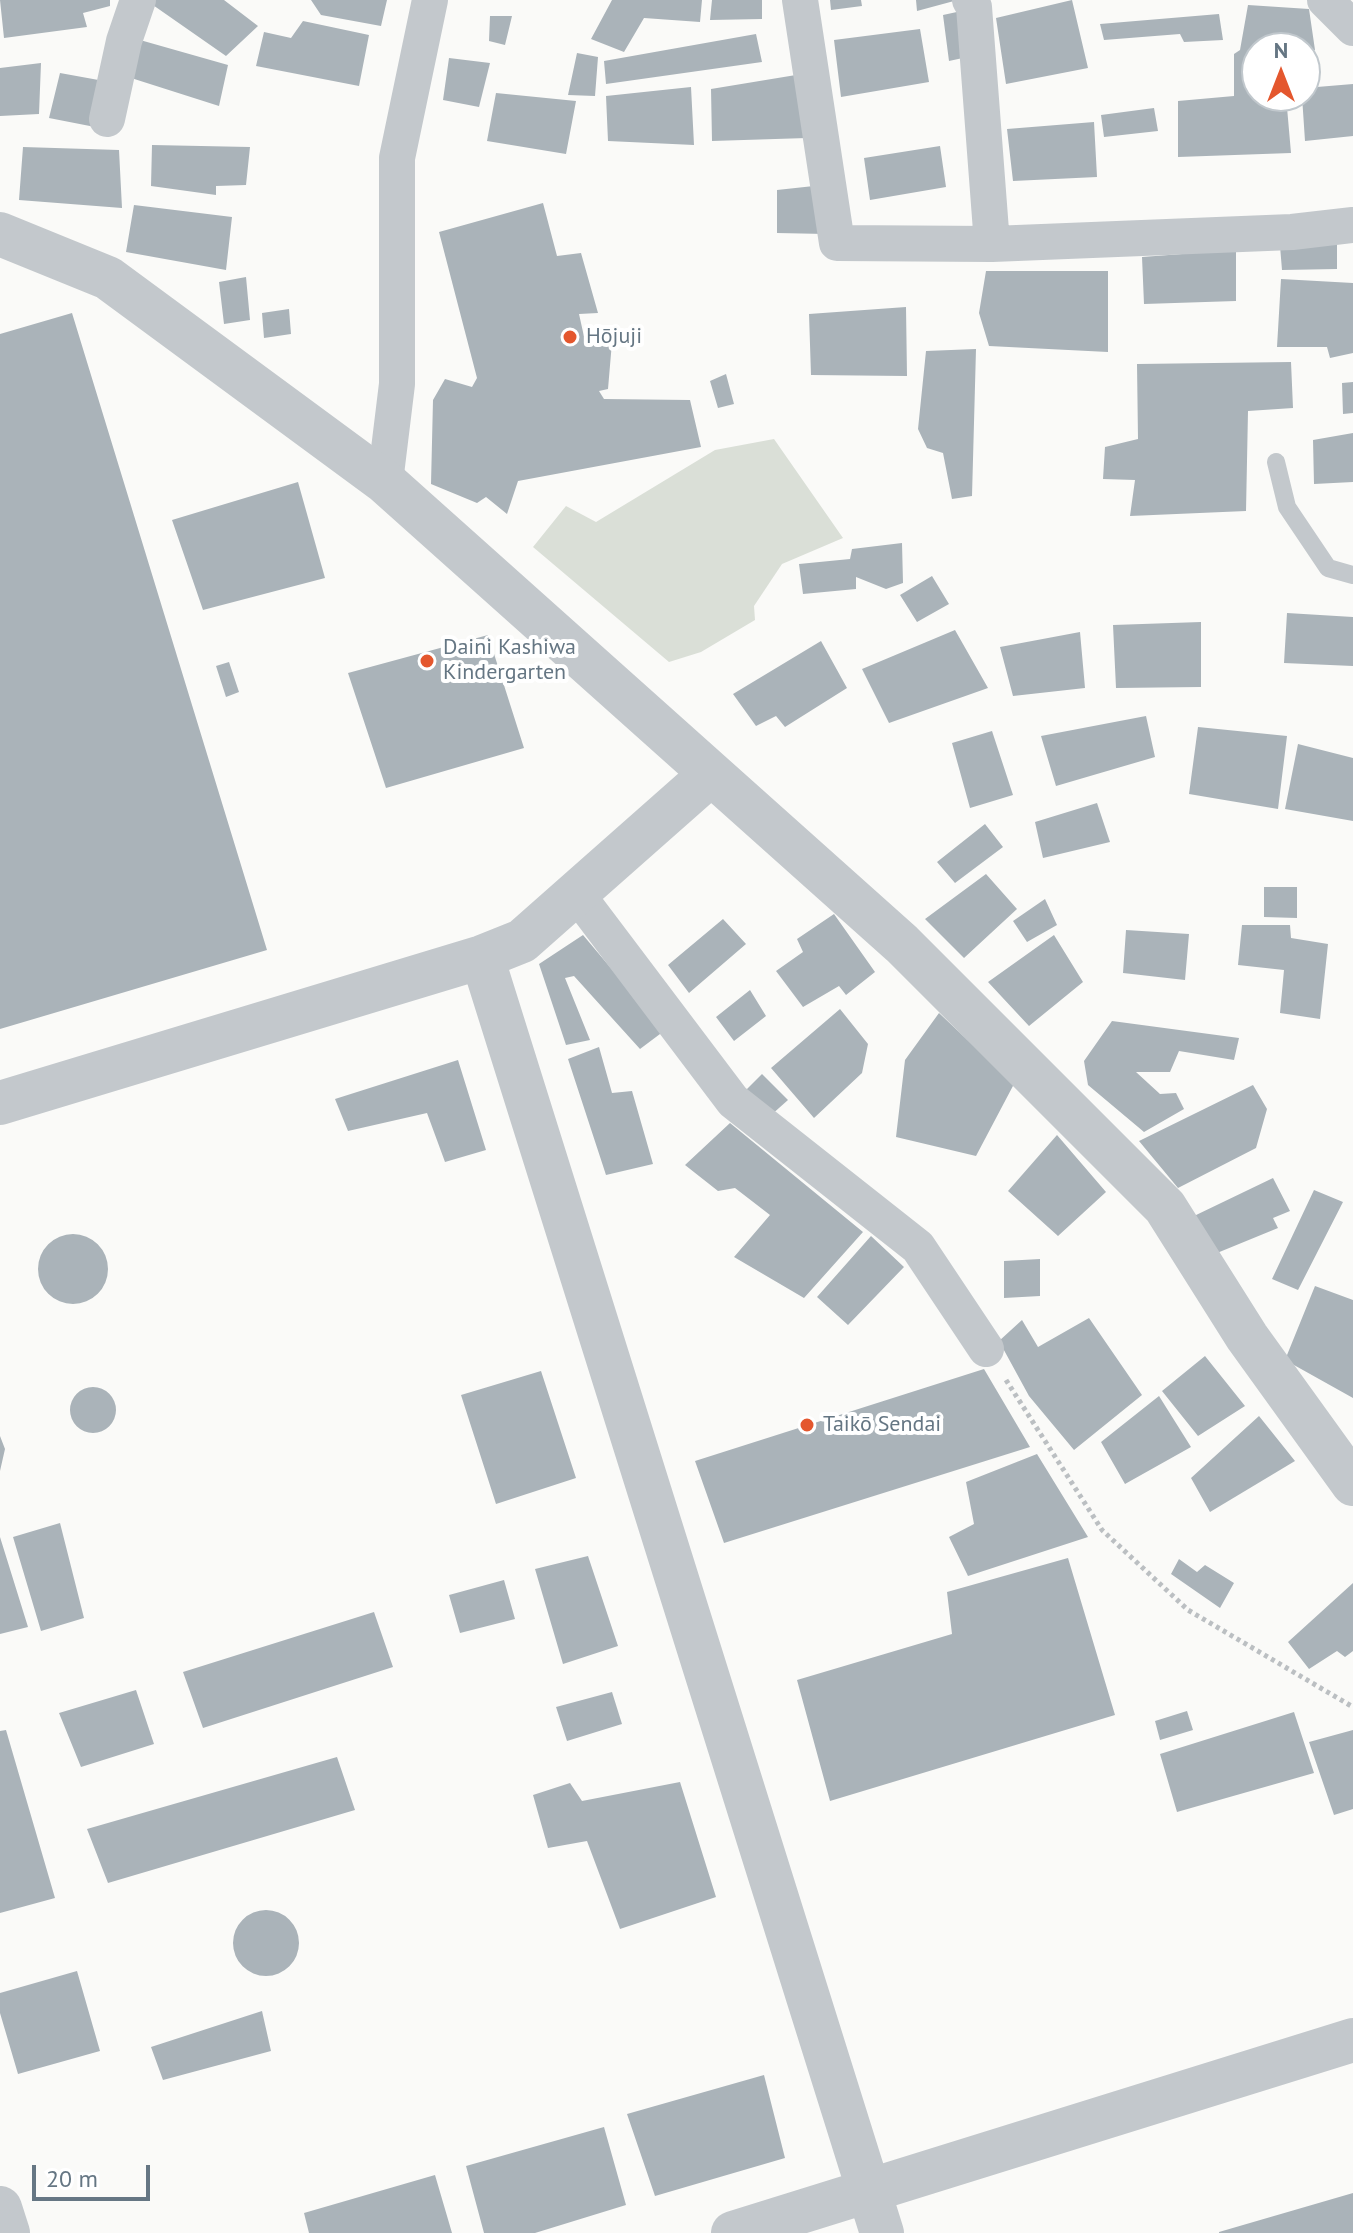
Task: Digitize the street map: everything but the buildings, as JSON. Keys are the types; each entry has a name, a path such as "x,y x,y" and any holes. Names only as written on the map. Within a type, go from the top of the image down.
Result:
{"street":[{"path":"107,119 124,41 138,0"},
{"path":"385,482 397,384 397,158 430,0"},
{"path":"800,0 837,243 992,244 1292,232 1353,225"},
{"path":"970,0 974,7 992,244"},
{"path":"1325,0 1353,28"},
{"path":"0,234 108,278 385,482 902,944 1165,1207 1247,1337 1353,1484"},
{"path":"0,1103 482,957 522,941 711,774"},
{"path":"576,893 733,1101 918,1247 986,1349"},
{"path":"482,957 882,2233"},
{"path":"733,2233 1353,2040"},
{"path":"0,2208 8,2233"}],"lane":[{"path":"1276,462 1287,507 1328,568 1353,575"}],"path":[{"path":"986,1349 1102,1530 1188,1610 1353,1707"}],"shaded area":[{"path":"774,439 843,538 782,564 754,606 755,620 701,652 669,662 533,547 566,506 596,522 715,450"}],"place":[{"name":"Hōjuji","path":"570,337"},
{"name":"Daini Kashiwa Kindergarten","path":"427,661"},
{"name":"Taikō Sendai","path":"807,1425"}]}
